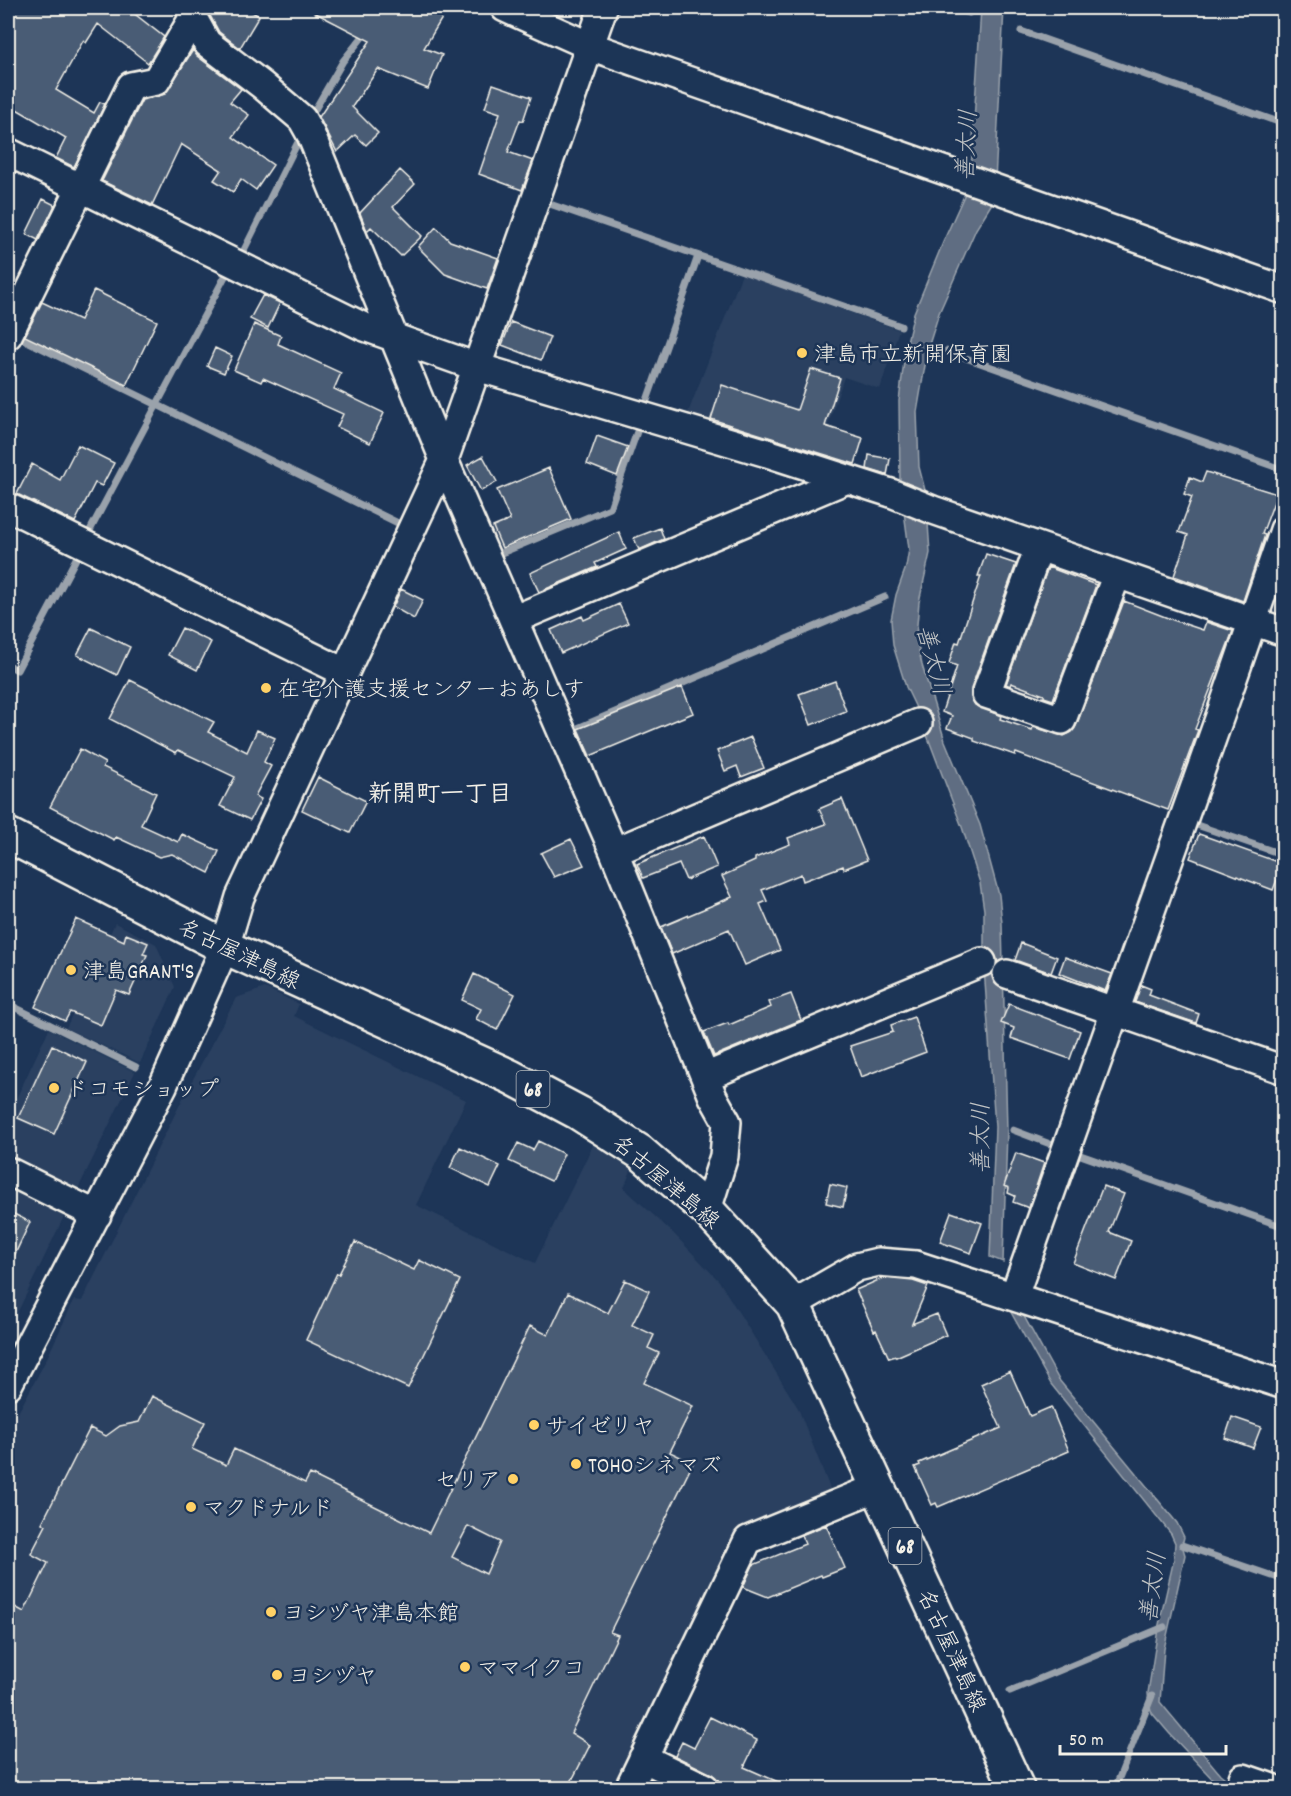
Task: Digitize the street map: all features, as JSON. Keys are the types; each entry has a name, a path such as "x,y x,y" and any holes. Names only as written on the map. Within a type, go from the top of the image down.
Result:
{"main road":[{"name":"名古屋津島線","path":"8,835 225,947 511,1077 579,1113 640,1152 707,1210 793,1304 1017,1788"}],"street":[{"path":"505,8 590,46 1284,290"},
{"path":"8,1385 164,1086 225,947 240,897 444,460 603,8"},
{"path":"191,13 207,43 262,85 306,127 444,460 515,619 614,852 712,1097 727,1122 724,1156 707,1210"},
{"path":"8,335 131,86 156,81 191,13"},
{"path":"8,152 362,326 477,367 701,433 891,493 933,510 1284,632"},
{"path":"515,619 845,480"},
{"path":"8,507 344,672"},
{"path":"1014,1296 1284,530"},
{"path":"1039,547 986,694 1062,720 1117,574"},
{"path":"614,852 918,723"},
{"path":"705,1077 982,962"},
{"path":"1007,974 1284,1070"},
{"path":"8,1172 97,1215"},
{"path":"793,1304 857,1267 878,1262 916,1265 1284,1385"},
{"path":"629,1788 748,1540 878,1487"},
{"path":"643,1758 705,1788"},
{"path":"1243,1778 1272,1788"}],"shaded area":[{"path":"981,8 1004,8 994,200 976,229 939,313 928,348 917,412 919,467 926,494 930,553 919,602 916,636 922,665 945,741 980,825 999,895 1002,923 1007,1131 1003,1262 990,1257 995,1127 984,967 984,910 980,883 962,827 919,714 906,687 893,645 891,620 909,549 900,482 899,401 906,346 914,313 967,189 971,170"},
{"name":"津島市立新開保育園","path":"742,274 899,330 880,389 844,377 816,462 684,423"},
{"path":"115,923 156,944 175,987 140,1063 66,1028"},
{"path":"265,988 299,1004 294,1016 466,1100 416,1205 535,1263 595,1141 635,1160 624,1188 673,1233 719,1281 798,1408 833,1496 748,1531 621,1788 8,1788 8,1432 74,1300 82,1301 182,1100 236,998"},
{"path":"49,1029 135,1072 75,1195 8,1165 8,1116"},
{"path":"8,1177 69,1206 8,1332"},
{"path":"1008,1307 1021,1311 1059,1380 1177,1523 1184,1537 1182,1545 1185,1555 1164,1649 1160,1702 1220,1774 1238,1788 1221,1788 1169,1733 1152,1713 1149,1704 1148,1693 1158,1629 1174,1559 1175,1543 1171,1534 1051,1384"}],"building":[{"path":"8,8 127,8 164,37 148,63 98,24 86,43 83,41 56,90 94,113 100,102 105,104 74,167 56,158 66,138 8,104"},
{"path":"206,8 246,8 259,16 240,48 219,32"},
{"path":"306,8 448,8 424,48 442,55 428,89 378,69 352,107 378,133 366,145 355,135 337,152 319,117 370,41"},
{"path":"193,50 197,56 241,89 230,102 249,115 233,137 273,165 256,190 241,179 233,192 214,180 221,170 181,144 152,205 102,181 142,100 165,94"},
{"path":"493,84 531,97 523,121 520,120 508,152 533,161 522,190 479,174 500,113 485,108"},
{"path":"400,170 415,184 393,207 422,236 401,256 371,227 367,231 360,213"},
{"path":"43,199 55,205 38,240 26,234"},
{"path":"436,227 450,241 498,258 487,289 445,274 418,247"},
{"path":"94,290 157,321 126,385 25,336 42,302 80,320"},
{"path":"263,295 280,303 268,328 250,319"},
{"path":"511,322 550,337 541,360 502,345"},
{"path":"254,324 281,336 278,344 341,373 334,389 384,413 370,443 337,427 343,414 263,378 261,382 234,370"},
{"path":"215,348 232,356 224,373 207,366"},
{"path":"811,369 840,378 825,426 863,438 855,464 711,419 722,385 797,410"},
{"path":"597,436 628,447 617,476 587,464"},
{"path":"78,445 114,463 102,486 95,483 75,522 17,494 32,464 60,480"},
{"path":"869,455 890,459 887,475 867,469"},
{"path":"483,456 497,482 481,491 467,465"},
{"path":"549,468 571,519 502,548 493,527 510,520 497,490"},
{"path":"1206,472 1277,494 1262,534 1265,535 1243,601 1174,576 1188,535 1179,532 1192,497 1184,494 1190,477 1202,482"},
{"path":"660,528 664,539 639,550 634,538"},
{"path":"619,532 626,549 595,563 597,567 539,592 530,573"},
{"path":"986,554 1016,564 971,689 971,697 975,705 1001,716 1000,719 1032,730 1033,727 1064,736 1072,732 1124,601 1203,630 1206,622 1233,631 1195,729 1198,730 1168,810 1016,753 1015,755 974,741 974,738 947,728 952,716 942,712 957,666 949,663 956,642 959,643"},
{"path":"1048,567 1096,585 1053,700 1011,683 1010,686 1006,684"},
{"path":"401,589 423,600 414,619 393,607"},
{"path":"619,604 628,623 561,653 551,630 582,616 584,620"},
{"path":"91,628 130,647 117,675 77,655"},
{"path":"182,628 211,642 197,670 168,655"},
{"path":"130,680 214,722 208,732 247,752 257,730 275,738 264,762 271,766 255,796 261,799 250,820 220,806 235,777 178,750 176,753 110,719"},
{"path":"835,681 846,711 811,725 799,694"},
{"path":"682,687 693,713 590,756 578,729"},
{"path":"751,737 764,768 741,777 737,766 725,771 717,751"},
{"path":"80,749 105,763 103,767 156,793 141,825 178,842 182,834 219,851 209,873 172,854 159,857 116,837 114,840 50,807"},
{"path":"318,777 366,801 350,833 302,810"},
{"path":"842,799 867,860 803,881 801,874 762,890 767,901 760,904 780,950 745,965 729,929 672,954 661,927 732,897 722,876 755,861 755,858 790,844 788,838 826,824 819,809"},
{"path":"1199,834 1283,864 1273,890 1190,858"},
{"path":"704,836 717,867 686,880 679,864 643,878 637,864"},
{"path":"571,839 584,865 554,877 541,853"},
{"path":"76,919 124,941 126,934 148,943 143,954 147,955 129,995 116,990 101,1025 70,1012 65,1021 35,1007"},
{"path":"1021,943 1057,957 1051,973 1015,960"},
{"path":"1065,957 1112,974 1105,991 1059,973"},
{"path":"474,974 515,994 497,1030 476,1019 481,1009 462,1000"},
{"path":"1141,985 1151,989 1149,995 1199,1014 1196,1023 1135,1002"},
{"path":"791,994 801,1020 714,1056 704,1032 728,1023 729,1025 771,1007 769,1002"},
{"path":"1009,1004 1080,1031 1070,1059 1011,1038 1014,1028 1001,1023"},
{"path":"914,1017 926,1052 861,1077 850,1046 893,1032 891,1025"},
{"path":"52,1045 87,1062 54,1134 18,1118"},
{"path":"538,1141 564,1154 551,1181 509,1161 518,1143 533,1150"},
{"path":"460,1147 500,1166 490,1187 450,1168"},
{"path":"1016,1153 1044,1163 1029,1208 1013,1202 1015,1196 1008,1193 1009,1188 1004,1186"},
{"path":"830,1184 847,1188 843,1207 826,1203"},
{"path":"1103,1186 1124,1194 1109,1232 1131,1241 1116,1280 1073,1263"},
{"path":"8,1211 30,1222 8,1269"},
{"path":"951,1212 982,1223 971,1253 940,1242"},
{"path":"355,1242 414,1270 419,1260 460,1280 408,1388 306,1340 337,1273 339,1274"},
{"path":"883,1278 913,1281 928,1286 912,1324 937,1314 946,1335 889,1358 856,1290"},
{"name":"ヨシヅヤ津島本館","path":"625,1280 649,1291 632,1325 654,1335 648,1348 659,1353 644,1383 693,1406 670,1452 693,1463 610,1632 618,1635 571,1733 590,1745 568,1788 8,1788 8,1603 24,1612 48,1563 31,1554 46,1525 42,1523 90,1428 106,1436 120,1426 139,1422 152,1396 205,1422 192,1449 226,1465 234,1449 305,1483 310,1474 429,1533 530,1326 548,1335 568,1293 608,1313","holes":["468,1526 500,1542 486,1574 452,1557"]},
{"path":"1010,1371 1030,1416 1051,1407 1069,1451 938,1507 936,1503 932,1505 915,1467 920,1465 919,1463 1001,1428 981,1384"},
{"path":"1232,1417 1261,1427 1253,1448 1225,1438"},
{"path":"826,1525 845,1568 822,1577 821,1575 768,1597 743,1587 753,1565 805,1544 801,1535"},
{"path":"710,1717 757,1740 744,1767 792,1788 720,1788 718,1780 712,1774 675,1756 682,1742 694,1748"}],"waterway":[{"path":"952,8 969,13"},
{"path":"310,118 343,61 368,30"},
{"path":"1021,31 1284,124"},
{"path":"239,260 302,134"},
{"path":"544,202 901,326"},
{"path":"644,409 698,256"},
{"path":"86,538 230,267"},
{"path":"15,335 404,526"},
{"path":"946,351 1284,470"},
{"path":"499,554 610,508 639,426"},
{"path":"8,665 17,670 79,553"},
{"path":"573,730 885,597"},
{"path":"1188,822 1284,855"},
{"path":"8,1004 136,1067"},
{"path":"1013,1130 1058,1147"},
{"path":"1072,1152 1284,1227"},
{"path":"1182,1545 1284,1580"},
{"name":"善太川","path":"1010,1691 1164,1627"},
{"path":"1115,1788 1152,1696"}],"place":[{"name":"津島市立新開保育園","path":"802,353"},
{"name":"在宅介護支援センターおあしす","path":"266,688"},
{"name":"津島GRANT'S","path":"71,970"},
{"name":"ドコモショップ","path":"54,1088"},
{"name":"サイゼリヤ","path":"534,1425"},
{"name":"TOHOシネマズ","path":"576,1464"},
{"name":"セリア","path":"513,1479"},
{"name":"マクドナルド","path":"191,1507"},
{"name":"ヨシヅヤ津島本館","path":"271,1612"},
{"name":"ママイクコ","path":"465,1667"},
{"name":"ヨシヅヤ","path":"277,1675"}],"district":[{"name":"新開町一丁目","path":"440,793"}]}
